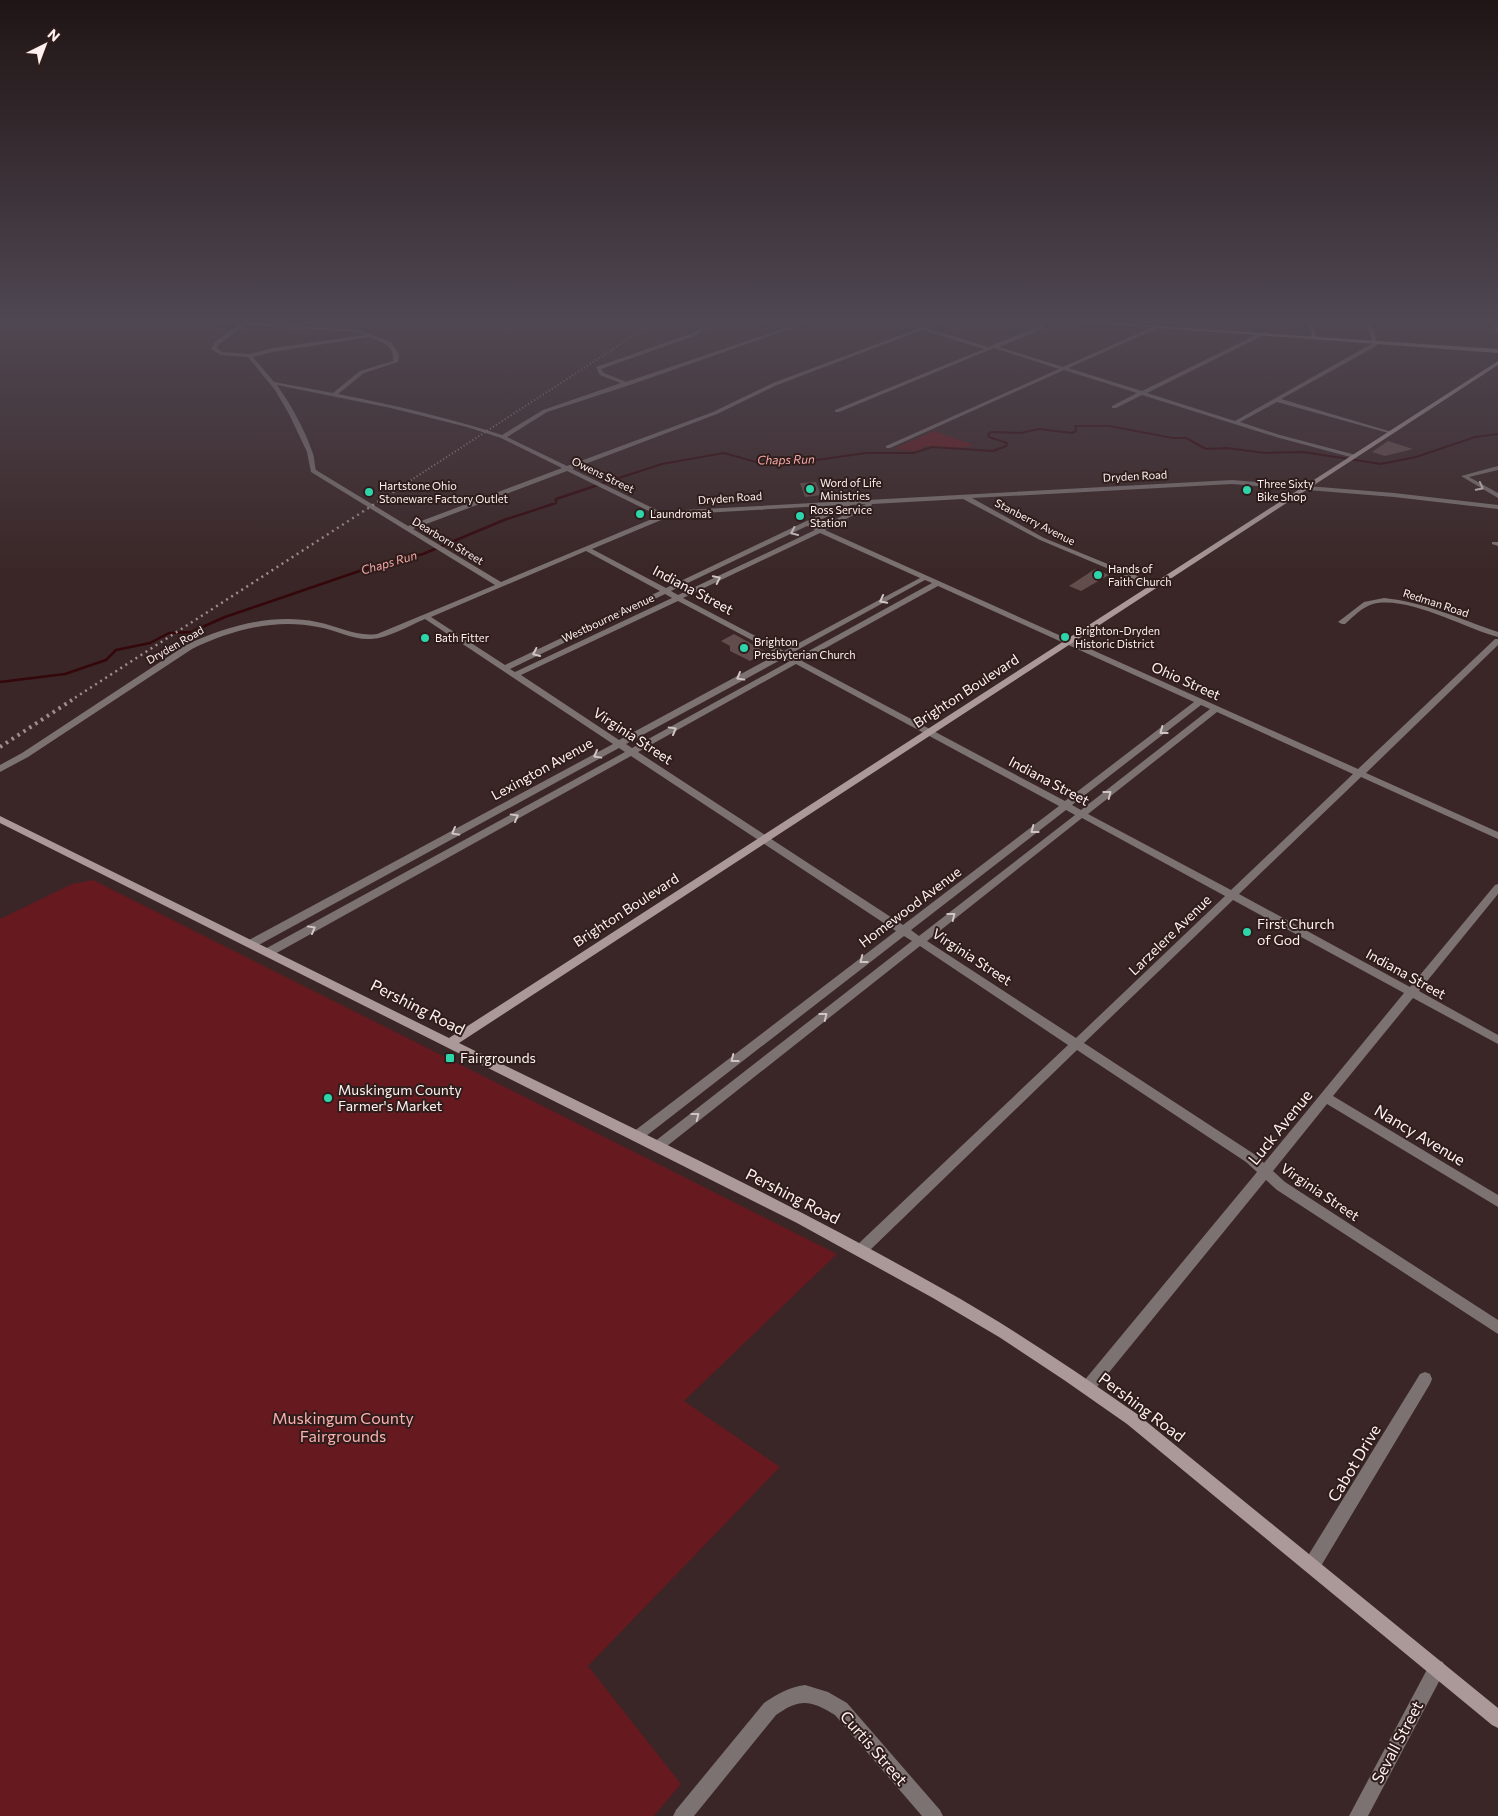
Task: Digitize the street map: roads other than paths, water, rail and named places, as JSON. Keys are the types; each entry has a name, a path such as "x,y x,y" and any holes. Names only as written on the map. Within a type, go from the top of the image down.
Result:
{"street":[{"name":"Dearborn Street","path":"287,405 310,452 313,471 500,585"},
{"name":"Owens Street","path":"383,405 503,437 664,516"},
{"path":"503,437 545,411 564,405"},
{"path":"406,529 731,405"},
{"path":"837,411 852,405"},
{"path":"888,447 983,405"},
{"path":"1114,407 1119,405"},
{"path":"1176,405 1353,457"},
{"path":"1235,423 1268,405"},
{"path":"1293,405 1390,433"},
{"name":"Brighton Boulevard","path":"450,1043 763,838 1434,405"},
{"path":"1498,468 1464,476 1498,496"},
{"name":"Dryden Road","path":"0,769 38,747 189,647 217,634 254,625 295,621 317,624 364,638 379,636 664,516 686,512 1232,482 1306,487 1496,506"},
{"name":"Stanberry Avenue","path":"963,496 1042,539 1154,586"},
{"name":"Westbourne Avenue","path":"515,675 869,506 869,501"},
{"name":"Westbourne Avenue","path":"504,668 853,502"},
{"name":"Ohio Street","path":"809,524 1498,836"},
{"name":"Indiana Street","path":"587,549 1498,1040"},
{"name":"Lexington Avenue","path":"251,944 926,577"},
{"name":"Lexington Avenue","path":"269,952 938,583"},
{"name":"Redman Road","path":"1342,622 1362,606 1388,600 1414,605 1498,635"},
{"name":"Virginia Street","path":"426,617 1250,1158 1281,1186 1498,1328"},
{"name":"Larzelere Avenue","path":"861,1250 1498,641"},
{"name":"Homewood Avenue","path":"637,1136 1201,701"},
{"path":"658,1146 1217,708"},
{"name":"Pershing Road","path":"0,819 658,1146 861,1250 1003,1333 1088,1387 1132,1419 1498,1719"},
{"name":"Luck Avenue","path":"1088,1387 1498,887"},
{"name":"Nancy Avenue","path":"1325,1096 1498,1202"},
{"name":"Cabot Drive","path":"1312,1565 1425,1379"},
{"name":"Sevall Street","path":"1358,1816 1437,1668"},
{"name":"Curtis Street","path":"682,1816 770,1709 786,1697 806,1692 823,1697 841,1708 934,1816"}],"waterway":[{"name":"Chaps Run","path":"594,486 662,464 724,453 756,462 793,459 809,461 866,453 914,453 932,447 993,451 1006,446 1007,443 989,437 988,434 992,432 1021,433 1039,429 1072,433 1076,431 1075,426 1109,426 1173,438 1186,438 1206,449 1227,448 1265,453 1303,452 1381,464 1416,457 1475,437 1498,434"},
{"name":"Chaps Run","path":"0,682 65,674 106,660 116,650 150,643 169,633 191,632 225,617 377,565 423,554 504,520 556,503 556,499 598,485"}],"railway":[{"path":"402,486 527,405"},
{"path":"70,701 404,485"},
{"path":"0,747 72,700"}],"place":[{"name":"Word of Life Ministries","path":"810,489"},
{"name":"Three Sixty Bike Shop","path":"1247,490"},
{"name":"Hartstone Ohio Stoneware Factory Outlet","path":"369,492"},
{"name":"Laundromat","path":"640,514"},
{"name":"Ross Service Station","path":"800,516"},
{"name":"Hands of Faith Church","path":"1098,575"},
{"name":"Brighton-Dryden Historic District","path":"1065,637"},
{"name":"Bath Fitter","path":"425,638"},
{"name":"Brighton Presbyterian Church","path":"744,648"},
{"name":"First Church of God","path":"1247,932"},
{"name":"Fairgrounds","path":"450,1058"},
{"name":"Muskingum County Farmer's Market","path":"328,1098"}],"park label":[{"name":"Muskingum County Fairgrounds","path":"343,1427"}]}
